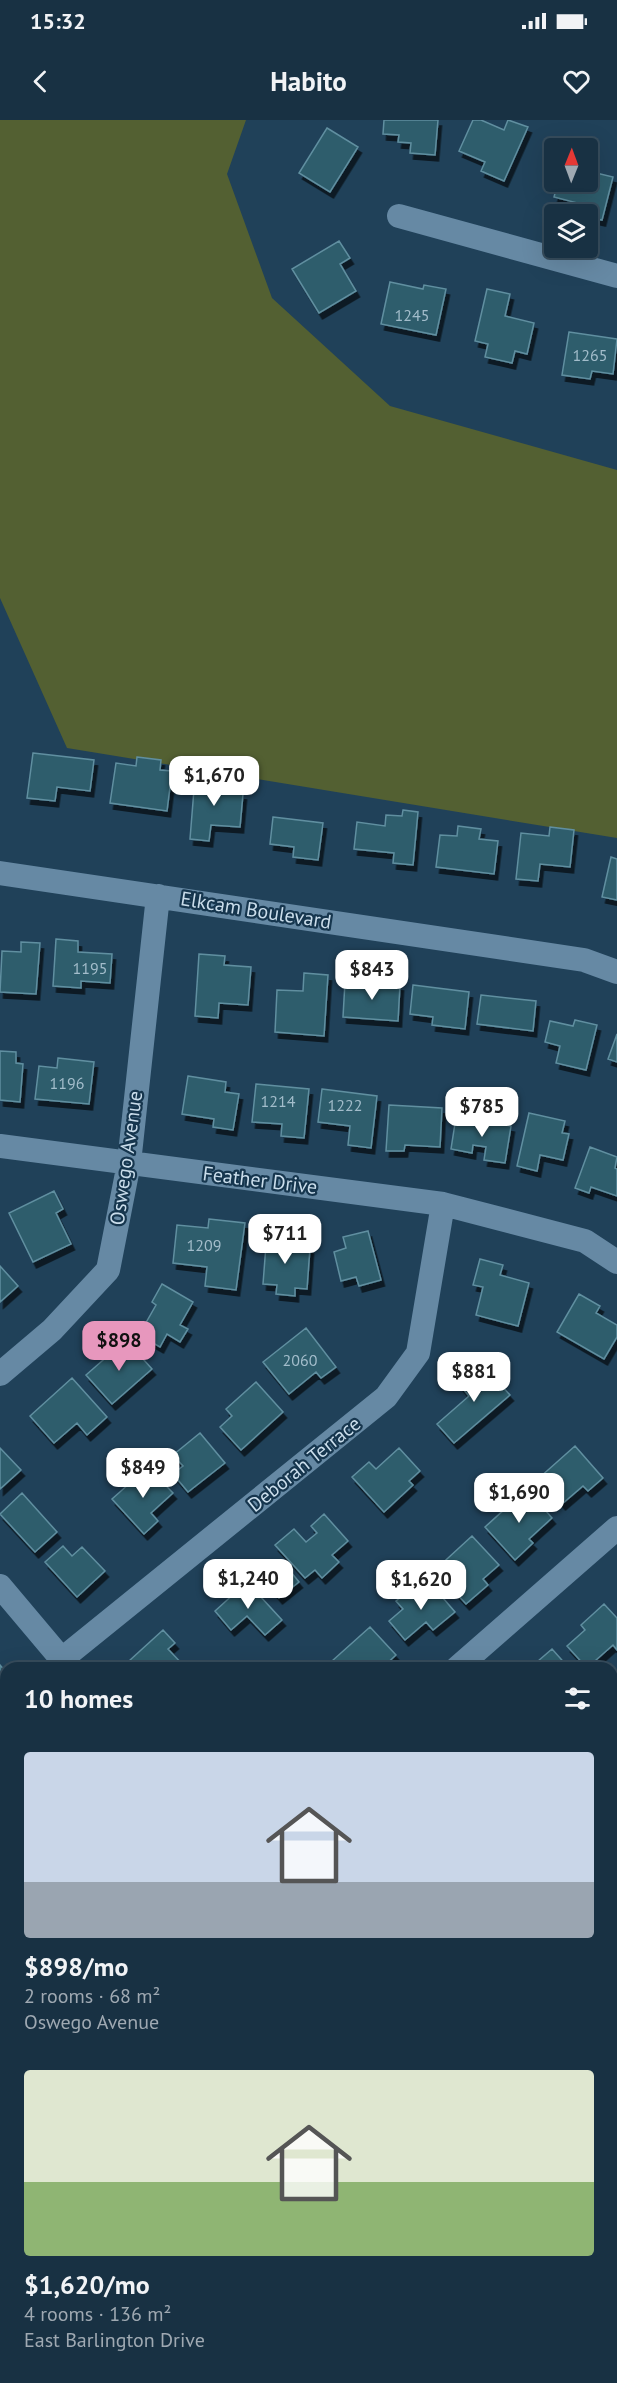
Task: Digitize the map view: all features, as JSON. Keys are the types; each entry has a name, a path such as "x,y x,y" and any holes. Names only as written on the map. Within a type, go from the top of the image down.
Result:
{"street":[{"path":"399,216 617,276"},
{"name":"Elkcam Boulevard","path":"0,873 584,960 617,972"},
{"name":"Oswego Avenue","path":"0,1374 52,1329 108,1270 129,1163 158,896"},
{"name":"Feather Drive","path":"0,1146 443,1204 585,1240 617,1262"},
{"name":"Deborah Terrace","path":"67,1662 386,1397 418,1353 443,1204"},
{"path":"464,1662 617,1528"},
{"path":"0,1586 63,1662"}],"green space":[{"path":"0,120 246,120 227,174 272,298 390,406 617,470 617,838 67,748 0,598"}],"building":[{"path":"384,120 438,120 435,155 410,153 411,143 398,142 399,135 383,134"},
{"path":"473,120 481,120 504,130 508,120 528,127 504,181 481,171 485,162 459,151"},
{"path":"327,128 358,147 330,192 299,173"},
{"path":"598,173 613,177 602,220 598,219 598,204 581,204 554,197 555,192 598,192"},
{"path":"339,241 350,258 340,264 356,291 319,313 292,269"},
{"path":"390,282 423,289 424,285 446,289 436,335 381,324"},
{"path":"487,289 510,294 505,316 534,323 527,354 515,351 512,363 485,357 488,344 475,341"},
{"path":"569,332 617,339 613,374 592,371 590,379 562,375"},
{"path":"33,753 94,760 90,791 57,787 55,801 27,798"},
{"path":"137,757 161,760 160,770 172,771 167,811 110,803 116,763 136,766"},
{"path":"195,777 228,780 227,792 243,794 240,827 211,825 209,841 190,839"},
{"path":"403,810 418,812 413,865 393,863 394,853 354,849 357,822 385,826 386,815 402,816"},
{"path":"273,817 323,823 318,860 293,857 294,847 270,844"},
{"path":"458,826 481,829 479,839 498,841 494,874 436,867 440,835 457,836"},
{"path":"550,827 574,830 570,867 540,864 538,881 516,879 521,833 549,836"},
{"path":"611,857 617,859 617,900 602,897"},
{"path":"56,939 78,941 78,952 112,954 110,983 81,981 81,988 53,986"},
{"path":"21,942 40,943 36,994 0,992 2,951 21,952"},
{"path":"199,954 225,956 224,965 251,967 248,1005 219,1003 218,1018 195,1016"},
{"path":"304,973 328,975 324,1036 275,1032 277,990 303,991"},
{"path":"345,982 400,985 398,1021 343,1017"},
{"path":"413,985 469,992 465,1029 432,1025 433,1017 410,1014"},
{"path":"481,995 536,1001 533,1031 477,1024"},
{"path":"575,1020 597,1025 586,1070 556,1063 560,1046 545,1042 550,1021 573,1026"},
{"path":"617,1034 617,1062 608,1059"},
{"path":"0,1051 16,1052 16,1063 23,1064 20,1102 0,1100"},
{"path":"58,1058 94,1062 89,1104 35,1099 39,1066 57,1068"},
{"path":"188,1076 226,1082 225,1092 239,1094 233,1130 213,1127 214,1119 182,1114"},
{"path":"256,1084 309,1089 304,1138 281,1136 282,1124 252,1122"},
{"path":"322,1089 377,1096 371,1148 348,1145 350,1126 318,1122"},
{"path":"389,1105 442,1108 440,1147 405,1145 404,1151 386,1151"},
{"path":"529,1113 565,1121 562,1133 569,1134 563,1160 540,1155 537,1171 517,1166"},
{"path":"456,1117 511,1126 505,1163 484,1160 486,1147 473,1145 472,1153 451,1149"},
{"path":"590,1147 617,1157 615,1168 617,1169 617,1196 591,1187 589,1193 575,1188"},
{"path":"54,1191 63,1209 56,1213 71,1244 33,1262 9,1213"},
{"path":"209,1219 245,1223 236,1290 205,1286 207,1267 173,1263 177,1225 208,1228"},
{"path":"368,1231 381,1280 359,1286 356,1277 341,1281 334,1252 346,1248 343,1237"},
{"path":"267,1232 286,1233 285,1246 310,1248 307,1289 295,1288 295,1296 276,1294 277,1285 263,1284"},
{"path":"480,1259 503,1265 500,1275 529,1283 518,1326 476,1315 483,1287 473,1285"},
{"path":"0,1266 18,1286 0,1302"},
{"path":"162,1284 193,1302 180,1325 188,1329 180,1342 167,1334 160,1347 139,1335 156,1305 152,1302"},
{"path":"579,1294 600,1306 596,1313 617,1325 617,1337 604,1359 557,1332"},
{"path":"306,1328 336,1367 321,1378 316,1372 289,1394 263,1362"},
{"path":"126,1340 152,1369 112,1404 86,1375"},
{"path":"482,1364 510,1395 454,1443 437,1424 469,1396 459,1384"},
{"path":"72,1378 107,1417 87,1435 77,1423 54,1443 30,1416"},
{"path":"256,1382 283,1412 241,1450 220,1427 232,1416 226,1409"},
{"path":"200,1433 225,1463 188,1492 173,1474 183,1466 173,1455"},
{"path":"575,1446 603,1478 588,1491 583,1486 562,1504 539,1478"},
{"path":"0,1448 21,1470 0,1489"},
{"path":"399,1448 420,1471 409,1481 413,1485 384,1512 352,1477 369,1462 376,1469"},
{"path":"148,1467 173,1493 151,1513 158,1521 144,1534 112,1499"},
{"path":"527,1489 552,1518 529,1539 533,1543 515,1560 485,1527"},
{"path":"22,1493 57,1532 35,1552 0,1514"},
{"path":"324,1514 348,1541 332,1555 339,1562 322,1578 315,1570 305,1578 275,1545 294,1529 306,1542 317,1533 311,1526"},
{"path":"472,1536 499,1565 483,1579 488,1585 466,1604 435,1570"},
{"path":"63,1546 72,1556 82,1547 105,1571 77,1597 45,1562"},
{"path":"282,1561 299,1582 279,1598 262,1577"},
{"path":"247,1582 282,1620 265,1635 247,1616 231,1630 215,1611"},
{"path":"431,1584 455,1612 433,1630 426,1622 405,1640 389,1621 403,1609 396,1601 412,1588 418,1595"},
{"path":"604,1604 617,1618 617,1650 613,1645 594,1662 582,1662 567,1646 585,1630 581,1625"},
{"path":"370,1627 396,1655 388,1662 332,1661"},
{"path":"163,1630 175,1643 168,1649 180,1662 130,1662"},
{"path":"552,1649 564,1662 537,1662"}]}
